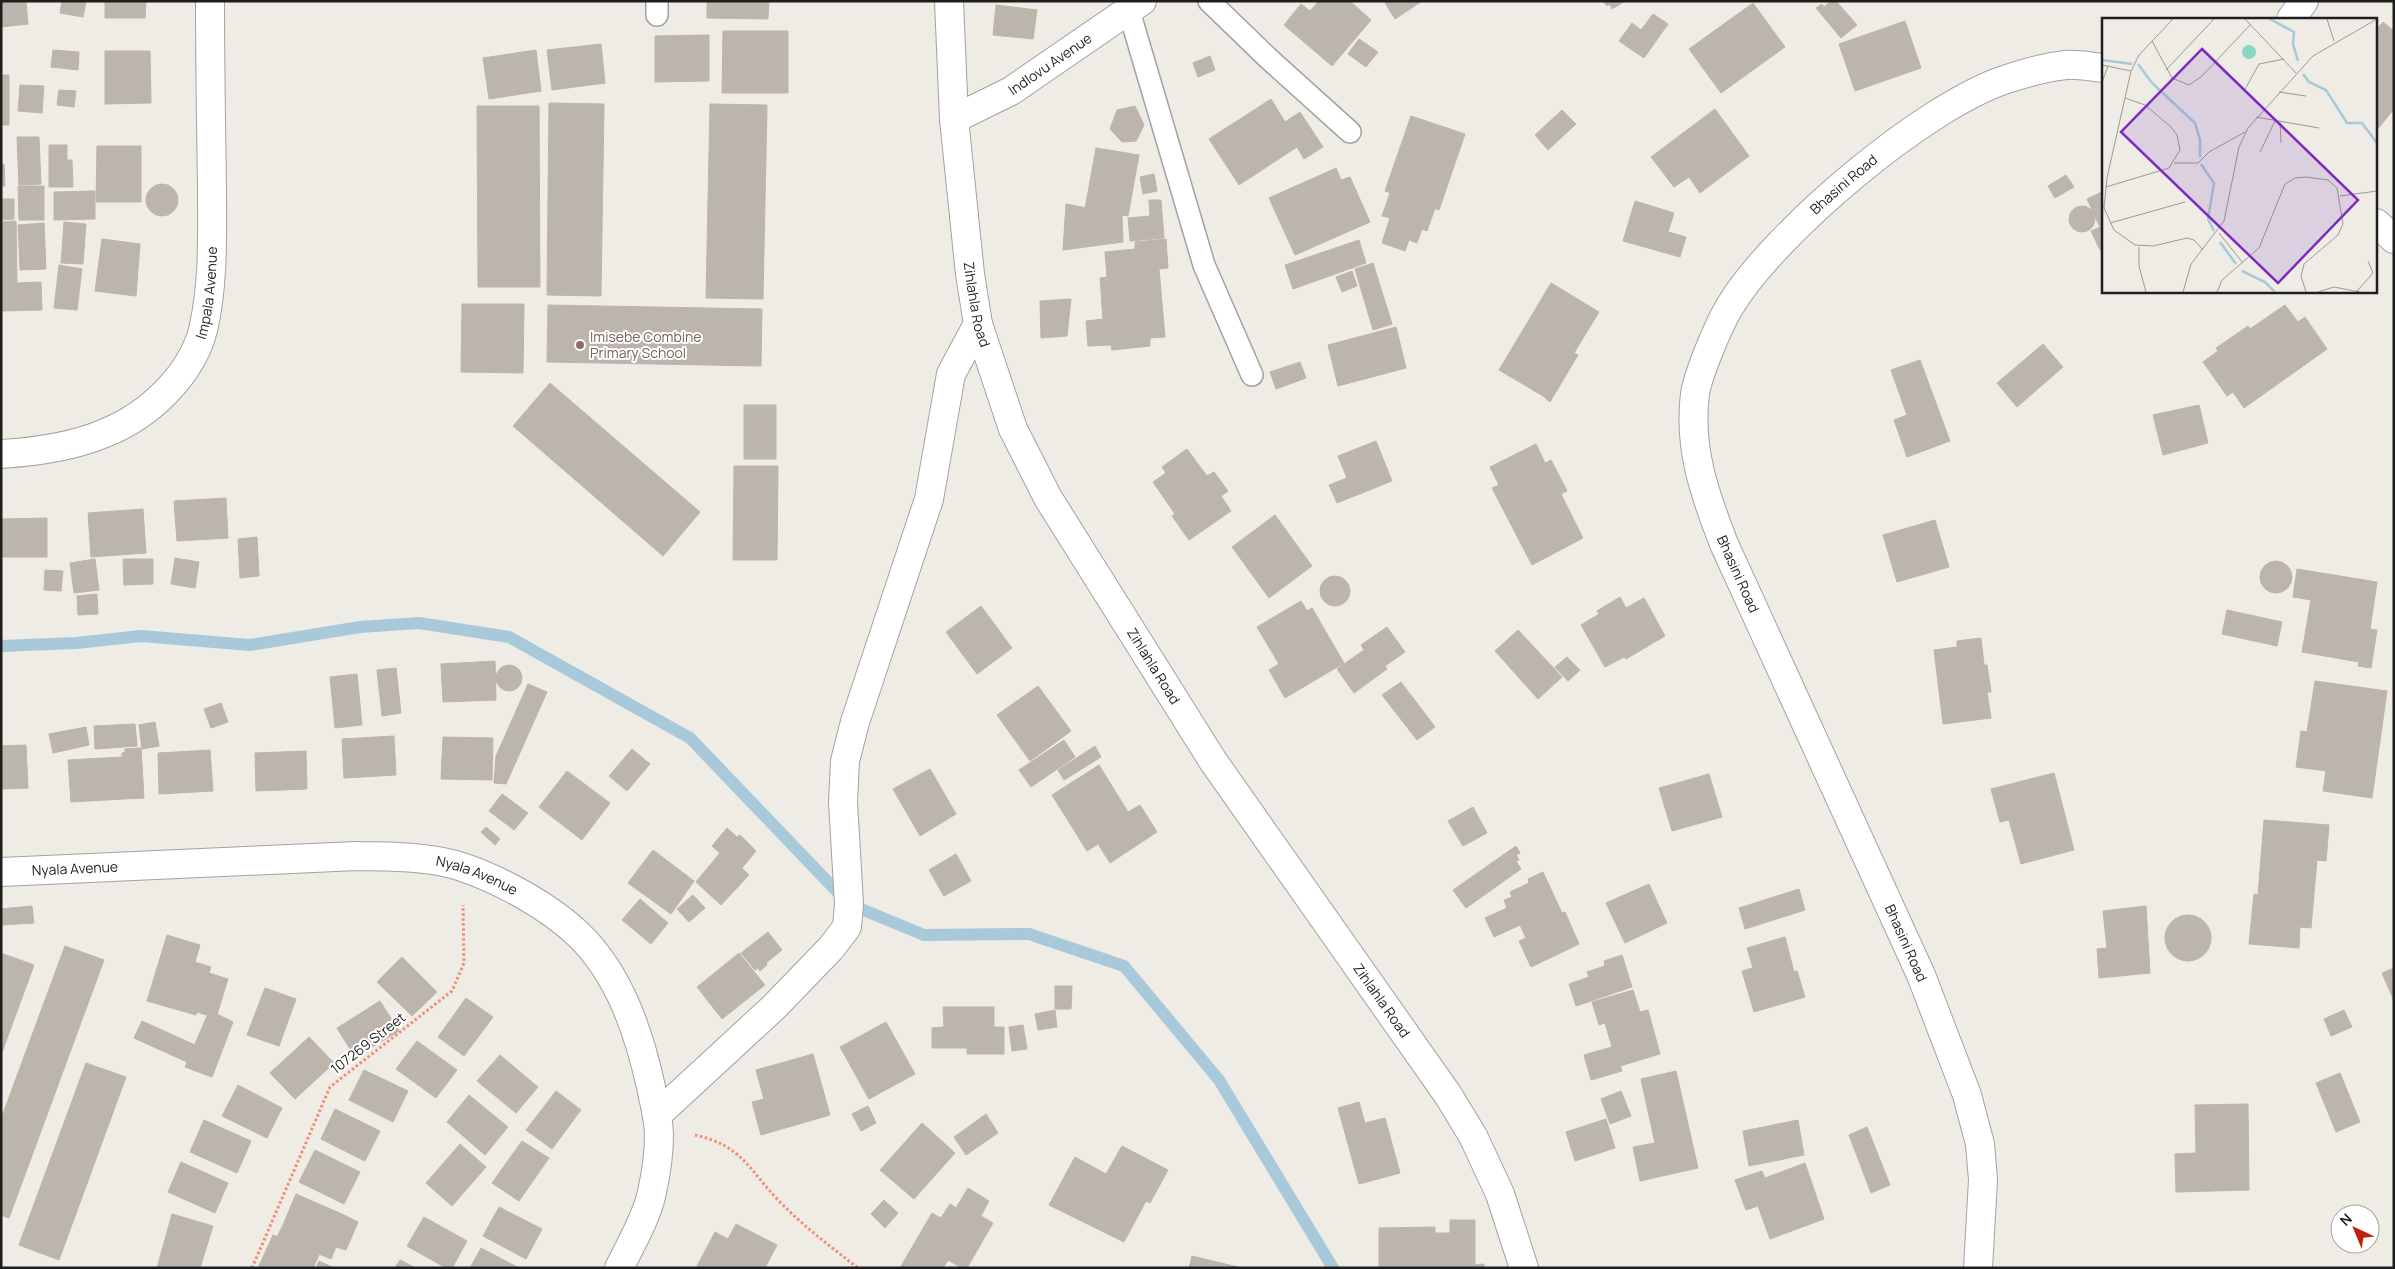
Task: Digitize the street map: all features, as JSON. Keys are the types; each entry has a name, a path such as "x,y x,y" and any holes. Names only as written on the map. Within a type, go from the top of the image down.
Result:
{"street":[{"name":"Impala Avenue","path":"1,454 34,452 104,434 125,423 156,401 175,382 192,357 202,331 209,296 212,230 210,1"},
{"name":"Zihlahla Road","path":"949,1 954,118 961,204 978,324 1013,429 1048,498 1213,761 1448,1095 1473,1136 1500,1194 1524,1268"},
{"path":"2292,18 2304,1"},
{"name":"Indlovu Avenue","path":"954,118 1010,91 1136,6"},
{"name":"Bhasini Road","path":"1978,1268 1983,1180 1980,1144 1967,1095 1921,975 1724,544 1704,492 1698,465 1694,439 1695,393 1711,347 1730,306 1766,258 1861,171 1911,131 1963,99 2006,79 2066,65 2102,68"},
{"path":"2378,225 2394,239"},
{"path":"658,1125 831,948 847,927 849,904 843,802 845,761 855,722 929,499 951,374 978,324"},
{"name":"Nyala Avenue","path":"1,872 357,856 411,858 462,867 514,890 548,911 580,936 604,968 627,1006 643,1052 658,1125 652,1193 630,1247 619,1268"}],"lane":[{"path":"1209,1 1269,59 1350,132"},
{"path":"1136,6 1204,265 1252,375"}],"path":[{"name":"107269 Street","path":"252,1268 330,1087 452,991 464,963 462,867"},
{"path":"658,1125 720,1142 733,1150 745,1160 778,1201 806,1227 858,1268"}],"building":[{"path":"1,1 26,1 28,24 1,27"},
{"path":"62,1 86,1 83,17 60,13"},
{"path":"105,1 146,1 145,18 105,18"},
{"path":"707,1 769,1 768,19 707,18"},
{"path":"1319,1 1350,1 1371,20 1332,66 1284,25 1301,4 1310,11"},
{"path":"1384,1 1422,1 1395,19"},
{"path":"1603,1 1625,1 1612,9 1610,4 1607,6"},
{"path":"1831,1 1836,1 1857,25 1841,38 1816,8 1822,4 1824,7"},
{"path":"1753,3 1785,47 1721,93 1689,49"},
{"path":"996,5 1037,10 1033,39 993,35"},
{"path":"1653,14 1668,24 1644,58 1619,41 1632,23 1641,30"},
{"path":"1905,21 1921,68 1855,91 1839,44"},
{"path":"2383,22 2394,31 2394,109 2378,129 2378,28"},
{"path":"723,31 788,31 788,93 722,93"},
{"path":"709,35 709,81 655,82 655,36"},
{"path":"1359,39 1378,52 1366,67 1348,54"},
{"path":"601,44 605,83 552,90 547,50"},
{"path":"53,50 79,52 78,70 51,67"},
{"path":"536,50 541,91 489,99 483,58"},
{"path":"105,51 150,51 151,103 105,104"},
{"path":"1210,56 1215,70 1198,77 1193,63"},
{"path":"1,75 9,75 9,125 1,125"},
{"path":"20,85 44,86 42,113 18,111"},
{"path":"59,90 76,91 74,107 57,105"},
{"path":"1271,99 1285,122 1300,112 1323,147 1304,159 1297,147 1239,185 1209,139"},
{"path":"549,103 604,104 601,296 547,295"},
{"path":"710,104 767,105 763,299 706,298"},
{"path":"477,106 539,106 540,287 478,287"},
{"path":"1135,106 1144,125 1136,141 1122,142 1110,129 1117,110"},
{"path":"1715,109 1749,156 1700,193 1689,177 1674,187 1651,157"},
{"path":"1562,110 1576,124 1548,150 1535,135"},
{"path":"1411,116 1465,134 1439,210 1385,191"},
{"path":"17,137 39,137 41,184 19,185"},
{"path":"49,145 67,145 67,160 72,160 73,187 49,187"},
{"path":"97,146 141,146 141,202 96,202"},
{"path":"1096,148 1139,155 1128,216 1085,209"},
{"path":"1,159 2,164 4,164 5,186 1,186"},
{"path":"1336,168 1341,180 1350,177 1370,222 1295,255 1269,198"},
{"path":"1154,174 1157,191 1143,194 1140,177"},
{"path":"2066,175 2074,187 2055,198 2048,186"},
{"path":"162,184 174,188 178,200 174,212 162,216 150,212 146,200 150,188"},
{"path":"18,186 44,186 44,220 19,220"},
{"path":"95,191 95,219 54,220 54,192"},
{"path":"2102,192 2102,249 2100,250 2091,231 2100,227 2087,199"},
{"path":"1390,193 1435,208 1427,231 1422,229 1417,243 1409,240 1405,251 1382,243 1390,218 1382,216"},
{"path":"1,199 14,199 14,219 1,220"},
{"path":"1149,200 1161,200 1164,238 1130,241 1128,218 1150,216"},
{"path":"1635,201 1674,213 1668,232 1686,237 1680,257 1623,241"},
{"path":"1066,204 1122,215 1123,242 1063,250"},
{"path":"2082,206 2091,210 2095,219 2091,228 2082,232 2073,228 2069,219 2073,210"},
{"path":"16,221 17,283 41,282 42,310 1,311 1,222"},
{"path":"64,222 86,224 83,264 61,263"},
{"path":"44,223 46,269 20,270 18,225"},
{"path":"102,239 140,244 136,296 95,291"},
{"path":"1166,239 1168,268 1159,269 1165,337 1150,338 1150,346 1112,350 1111,345 1088,346 1086,321 1103,319 1100,278 1107,277 1105,252 1135,249 1135,242"},
{"path":"1359,240 1366,263 1293,289 1285,265"},
{"path":"1373,263 1392,324 1373,330 1355,269"},
{"path":"59,265 82,269 77,310 54,308"},
{"path":"1352,271 1357,286 1342,292 1336,277"},
{"path":"1551,283 1599,312 1574,353 1578,355 1550,402 1499,370"},
{"path":"1071,299 1067,336 1041,338 1040,301"},
{"path":"462,304 524,304 523,373 461,372"},
{"path":"548,305 762,309 761,366 547,362"},
{"path":"2285,305 2298,322 2305,317 2327,349 2244,408 2233,392 2227,396 2203,362 2218,351 2216,348 2248,326 2250,329"},
{"path":"1396,327 1406,368 1338,386 1328,345"},
{"path":"2043,344 2063,367 2017,407 1997,383"},
{"path":"1920,360 1950,441 1907,457 1894,420 1907,415 1891,370"},
{"path":"1300,362 1306,378 1276,389 1270,372"},
{"path":"550,383 700,512 663,556 513,426"},
{"path":"744,405 776,405 776,459 744,459"},
{"path":"2199,405 2208,443 2163,455 2153,415"},
{"path":"1376,441 1392,481 1337,503 1329,485 1347,478 1338,456"},
{"path":"1536,444 1545,463 1551,460 1567,491 1561,494 1583,538 1532,565 1492,488 1499,485 1490,467"},
{"path":"1187,449 1207,476 1214,472 1228,491 1221,496 1231,511 1189,540 1172,516 1175,514 1153,482 1166,473 1162,467"},
{"path":"734,466 778,466 777,560 733,560"},
{"path":"226,498 228,538 177,541 174,501"},
{"path":"143,509 146,553 91,557 88,513"},
{"path":"1275,515 1312,566 1269,598 1232,547"},
{"path":"47,518 47,557 1,557 1,519"},
{"path":"1935,520 1949,567 1897,582 1883,535"},
{"path":"257,537 259,576 240,578 238,539"},
{"path":"175,558 199,562 195,588 171,584"},
{"path":"95,559 99,590 74,593 70,563"},
{"path":"123,559 153,559 153,584 124,585"},
{"path":"2276,561 2288,565 2292,577 2288,589 2276,593 2264,589 2260,577 2264,565"},
{"path":"2297,569 2377,582 2370,629 2377,630 2371,668 2358,666 2359,662 2302,652 2311,600 2293,597"},
{"path":"45,570 63,571 61,591 44,590"},
{"path":"1335,576 1346,580 1350,591 1346,602 1335,606 1324,602 1320,591 1324,580"},
{"path":"97,594 98,614 78,615 77,596"},
{"path":"1620,597 1626,608 1644,598 1665,636 1626,659 1624,657 1605,667 1581,625 1599,614 1597,611"},
{"path":"1301,601 1307,611 1312,608 1344,663 1285,698 1269,670 1279,664 1257,627"},
{"path":"981,606 1012,648 977,674 946,632"},
{"path":"2227,610 2282,622 2277,646 2222,634"},
{"path":"1387,627 1405,652 1385,666 1371,645 1364,650 1361,645"},
{"path":"1518,630 1562,677 1538,699 1495,651"},
{"path":"1981,638 1984,665 1987,665 1991,692 1987,692 1991,718 1943,724 1934,650 1957,647 1957,641"},
{"path":"1371,645 1387,669 1354,693 1337,669"},
{"path":"1567,657 1580,670 1568,681 1555,667"},
{"path":"495,661 496,700 443,702 441,664"},
{"path":"509,665 518,669 522,678 518,687 509,691 500,687 496,678 500,669"},
{"path":"396,668 401,713 382,716 377,670"},
{"path":"357,674 362,725 335,728 330,677"},
{"path":"2315,681 2387,691 2372,798 2323,791 2326,771 2296,767 2301,731 2307,732"},
{"path":"1401,682 1435,727 1417,740 1382,695"},
{"path":"528,684 547,692 506,784 494,783 496,756"},
{"path":"1038,686 1071,731 1030,761 997,715"},
{"path":"221,703 228,722 211,728 204,709"},
{"path":"155,722 159,746 142,749 139,725"},
{"path":"135,724 137,746 95,749 94,726"},
{"path":"86,727 89,745 53,753 49,734"},
{"path":"394,736 396,775 344,778 342,739"},
{"path":"443,737 493,738 492,780 441,779"},
{"path":"1064,740 1075,757 1031,787 1019,770"},
{"path":"26,745 28,788 1,789 1,746"},
{"path":"1095,746 1101,757 1064,780 1058,770"},
{"path":"141,748 144,798 123,799 122,753 125,752 125,749"},
{"path":"632,749 650,764 627,791 609,776"},
{"path":"210,750 213,791 159,794 158,753"},
{"path":"306,751 307,789 256,791 255,753"},
{"path":"122,757 123,799 71,802 68,760"},
{"path":"1099,765 1128,812 1140,805 1157,832 1110,863 1098,844 1087,851 1052,795"},
{"path":"930,769 956,814 920,836 893,789"},
{"path":"567,771 610,803 582,840 539,807"},
{"path":"2054,773 2074,850 2021,864 2009,820 2000,822 1991,789"},
{"path":"1709,774 1722,817 1672,831 1659,788"},
{"path":"502,794 528,813 514,830 489,811"},
{"path":"1473,807 1487,833 1463,846 1448,821"},
{"path":"2264,820 2329,825 2326,861 2317,860 2311,928 2300,927 2299,948 2249,944 2254,894 2258,895"},
{"path":"486,827 500,839 495,845 481,832"},
{"path":"727,828 737,837 740,835 756,851 742,868 749,875 721,905 696,882 720,853 712,846"},
{"path":"1516,846 1520,853 1516,855 1519,860 1516,861 1521,869 1466,908 1453,890"},
{"path":"653,850 694,881 671,914 628,883"},
{"path":"956,854 971,881 944,896 929,870"},
{"path":"1543,872 1562,913 1565,912 1579,944 1531,967 1519,941 1526,938 1520,925 1494,937 1485,918 1507,908 1504,900 1512,897 1510,892 1529,883 1528,879"},
{"path":"1649,884 1667,923 1625,943 1606,903"},
{"path":"1799,889 1805,910 1745,929 1739,908"},
{"path":"693,895 705,908 689,922 677,909"},
{"path":"640,899 668,923 651,944 622,920"},
{"path":"32,906 34,923 1,925 1,909"},
{"path":"2146,906 2150,973 2099,978 2097,949 2107,948 2103,911"},
{"path":"2183,915 2193,915 2205,921 2210,929 2210,947 2205,955 2197,960 2183,961 2175,958 2168,951 2165,943 2165,933 2168,925 2175,918"},
{"path":"768,932 782,950 766,963 767,965 760,971 758,968 755,970 741,953"},
{"path":"167,935 200,945 195,962 211,967 209,973 228,979 216,1018 197,1012 196,1015 147,1001"},
{"path":"1785,937 1794,972 1797,971 1805,997 1754,1012 1742,971 1753,968 1747,948"},
{"path":"65,946 104,960 9,1218 1,1215 1,1119"},
{"path":"1,953 34,965 1,1055"},
{"path":"739,953 765,985 722,1019 697,987"},
{"path":"1622,955 1632,987 1576,1006 1569,984 1589,977 1587,972 1605,966 1604,961"},
{"path":"402,957 437,992 412,1016 377,982"},
{"path":"2394,968 2394,1001 2382,973"},
{"path":"1055,986 1072,986 1071,1009 1055,1009"},
{"path":"265,988 296,999 279,1046 247,1035"},
{"path":"1633,990 1640,1012 1648,1010 1660,1054 1620,1066 1622,1071 1591,1080 1584,1055 1612,1047 1605,1023 1599,1025 1592,1002"},
{"path":"466,998 493,1017 464,1056 438,1037"},
{"path":"380,1001 399,1031 355,1057 337,1028"},
{"path":"943,1007 994,1007 994,1027 1004,1027 1004,1054 967,1054 967,1048 932,1048 932,1028 944,1027"},
{"path":"1055,1010 1057,1027 1038,1030 1035,1014"},
{"path":"2344,1010 2352,1027 2331,1036 2324,1019"},
{"path":"217,1014 233,1022 212,1077 185,1067 207,1016 216,1018"},
{"path":"142,1021 195,1045 187,1062 134,1038"},
{"path":"886,1022 915,1074 869,1099 840,1047"},
{"path":"1023,1025 1027,1049 1012,1051 1009,1027"},
{"path":"309,1037 334,1063 295,1099 270,1073"},
{"path":"417,1041 457,1070 436,1098 396,1069"},
{"path":"813,1054 830,1115 761,1135 752,1102 764,1099 756,1070"},
{"path":"500,1055 538,1087 516,1113 477,1081"},
{"path":"86,1063 126,1077 59,1260 19,1245"},
{"path":"364,1070 408,1091 393,1122 349,1100"},
{"path":"1676,1071 1698,1168 1640,1181 1633,1147 1655,1143 1641,1079"},
{"path":"2340,1073 2360,1122 2336,1132 2316,1083"},
{"path":"238,1085 282,1108 267,1138 222,1116"},
{"path":"556,1091 581,1110 552,1149 526,1130"},
{"path":"1621,1091 1631,1116 1610,1124 1601,1099"},
{"path":"469,1095 508,1127 485,1155 447,1122"},
{"path":"1359,1102 1365,1123 1385,1118 1400,1173 1359,1184 1338,1108"},
{"path":"2248,1104 2249,1190 2176,1192 2175,1154 2196,1153 2195,1105"},
{"path":"868,1106 876,1123 861,1131 852,1114"},
{"path":"335,1109 380,1131 365,1161 321,1139"},
{"path":"986,1114 998,1133 966,1155 954,1137"},
{"path":"1606,1119 1615,1148 1575,1161 1566,1132"},
{"path":"204,1120 251,1141 237,1173 190,1152"},
{"path":"1798,1120 1804,1155 1749,1166 1743,1131"},
{"path":"922,1123 955,1153 914,1199 880,1170"},
{"path":"1867,1127 1890,1185 1871,1193 1849,1135"},
{"path":"522,1141 549,1158 519,1201 492,1183"},
{"path":"460,1144 486,1167 452,1206 426,1183"},
{"path":"1122,1146 1168,1170 1150,1203 1146,1201 1124,1242 1049,1205 1075,1157 1106,1174"},
{"path":"315,1150 360,1172 344,1204 299,1182"},
{"path":"181,1162 228,1183 215,1213 168,1192"},
{"path":"1805,1163 1824,1219 1770,1239 1758,1206 1746,1210 1735,1180 1762,1171 1765,1178"},
{"path":"968,1188 989,1201 981,1216 993,1223 967,1268 962,1268 948,1260 943,1268 900,1268 932,1213 941,1218 950,1204 956,1208"},
{"path":"296,1194 342,1214 328,1245 283,1225"},
{"path":"884,1200 898,1213 885,1228 871,1214"},
{"path":"499,1207 542,1229 526,1259 483,1236"},
{"path":"172,1214 213,1226 200,1268 157,1268"},
{"path":"342,1214 358,1222 346,1250 336,1247 331,1259 277,1237 283,1225 328,1245"},
{"path":"424,1217 467,1241 452,1268 446,1268 407,1246"},
{"path":"1450,1220 1475,1220 1475,1265 1484,1264 1484,1268 1379,1268 1379,1228 1435,1227 1435,1233 1450,1233"},
{"path":"736,1224 777,1245 765,1268 696,1268 715,1232 728,1239"},
{"path":"273,1235 319,1255 313,1268 264,1268 259,1266"},
{"path":"481,1248 519,1268 470,1268"},
{"path":"1192,1256 1242,1268 1189,1268"},
{"path":"400,1260 416,1268 395,1268"},
{"path":"319,1261 334,1268 316,1268"}],"waterway":[{"path":"1,646 76,643 141,636 250,645 360,627 419,623 509,637 690,738 849,904 924,935 1029,934 1124,966 1219,1080 1333,1268"}],"place":[{"name":"Imisebe Combine Primary School","path":"580,345"}]}
